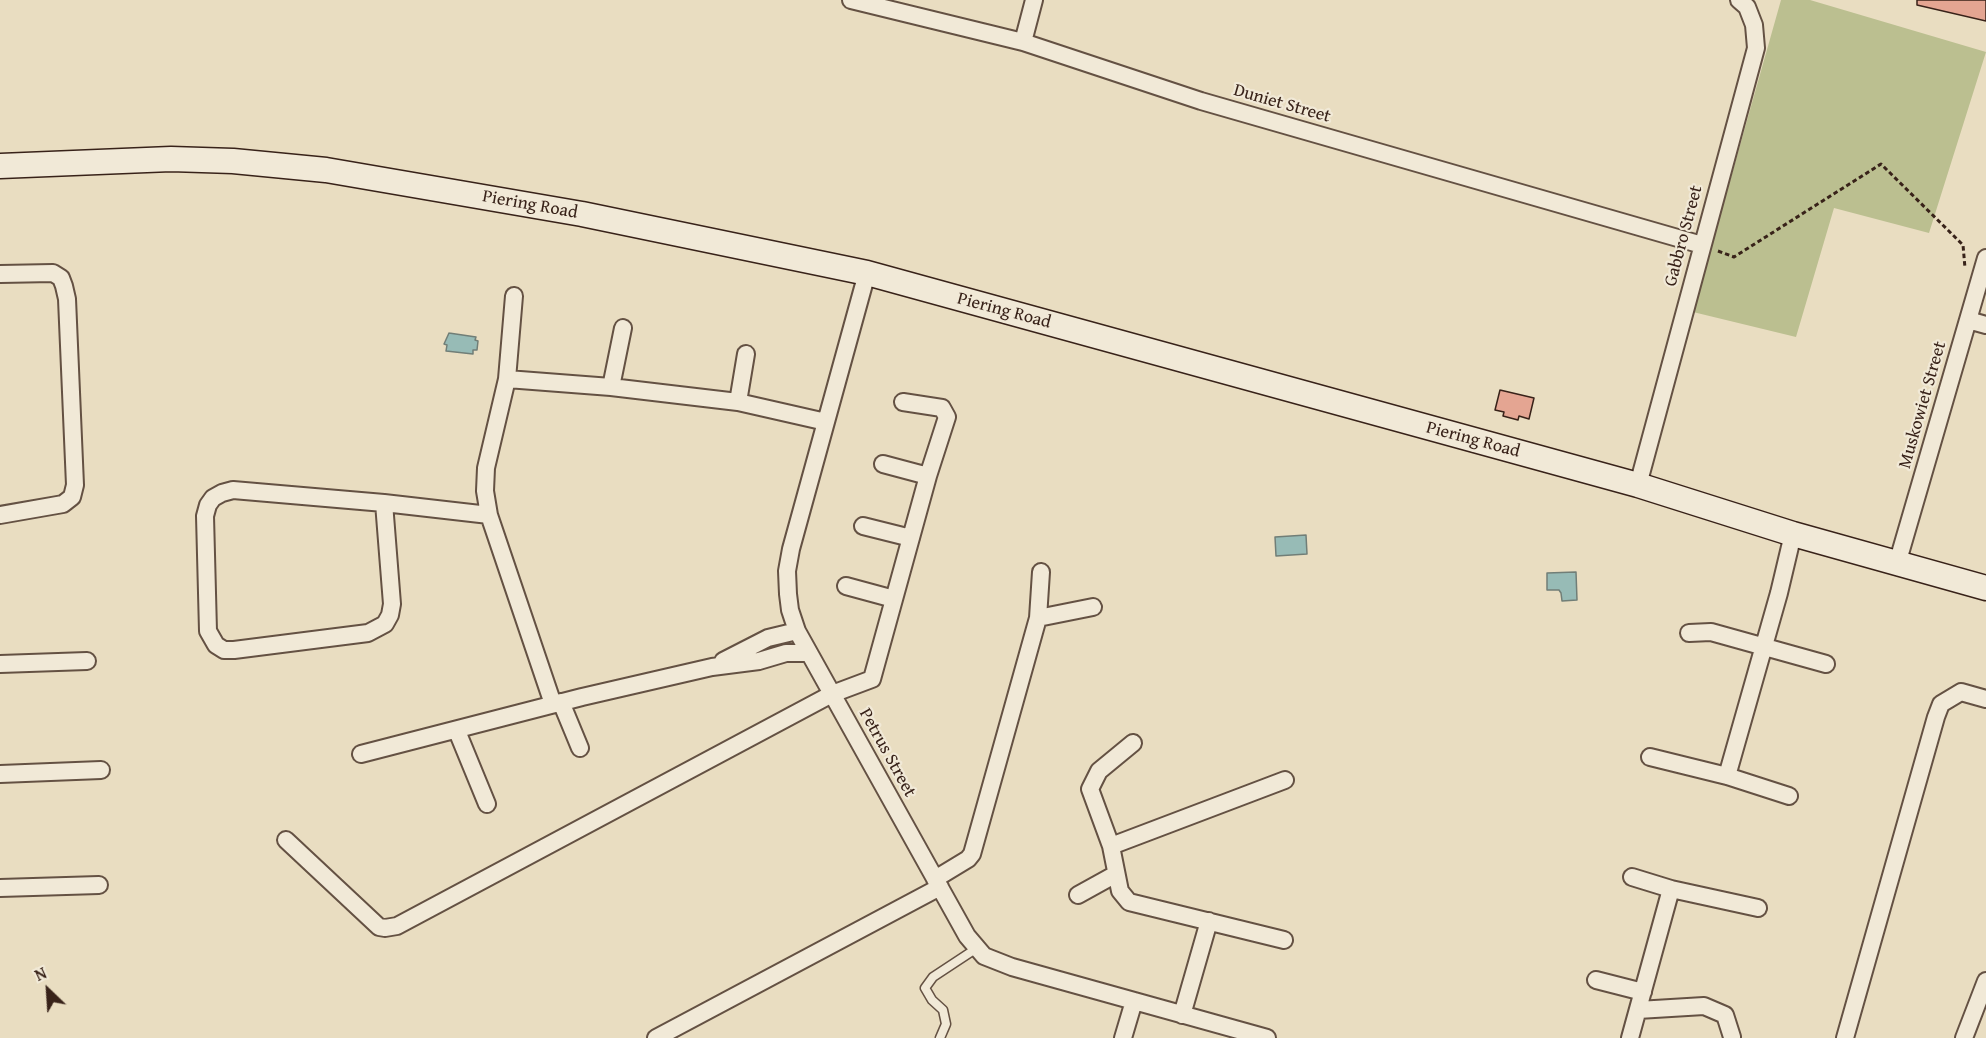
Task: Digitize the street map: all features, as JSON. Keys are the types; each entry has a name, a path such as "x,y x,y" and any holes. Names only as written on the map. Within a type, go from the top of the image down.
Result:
{"street":[{"name":"Duniet Street","path":"851,0 1023,42 1201,101 1702,245"},
{"path":"1023,42 1034,0"},
{"name":"Gabbro Street","path":"1638,485 1756,48 1754,25 1747,7 1739,0"},
{"name":"Piering Road","path":"0,166 171,159 233,161 326,170 582,214 867,273 1638,485 1794,534 1986,588"},
{"name":"Muskowiet Street","path":"1897,564 1986,258"},
{"path":"0,274 53,273 60,278 64,286 67,299 75,485 72,497 63,504 0,514"},
{"name":"Petrus Street","path":"867,273 790,549 787,571 790,610 797,631 967,936 984,956 1012,967 1267,1038"},
{"path":"514,296 507,379 486,468 485,491 489,515 557,703 579,747"},
{"path":"1968,320 1986,325"},
{"path":"611,387 623,328"},
{"path":"738,402 746,354"},
{"path":"507,379 611,387 738,402 826,422"},
{"path":"286,840 379,927 397,926 832,694 873,677 928,476 947,417 942,408 903,402"},
{"path":"883,464 928,476"},
{"path":"384,503 392,604 386,624 368,633 234,650 224,650 216,645 208,631 205,516 213,498 222,493 233,490 384,503 489,515"},
{"path":"863,526 911,538"},
{"path":"1728,776 1794,534"},
{"path":"656,1038 938,883 968,859 972,854 1038,618 1041,572"},
{"path":"846,586 894,599"},
{"path":"1038,618 1093,607"},
{"path":"712,667 768,638 797,631"},
{"path":"1689,633 1711,632 1826,664"},
{"path":"361,754 457,731 557,703 712,667 759,661 786,653 809,653"},
{"path":"0,664 87,661"},
{"path":"1845,1038 1935,717 1941,704 1961,692 1986,699"},
{"path":"457,731 487,804"},
{"path":"1133,743 1099,771 1090,789 1111,846 1120,891 1125,899 1284,939"},
{"path":"1650,757 1728,776 1789,796"},
{"path":"0,774 101,770"},
{"path":"1111,846 1285,780"},
{"path":"1078,895 1116,874"},
{"path":"1632,877 1671,889 1758,908"},
{"path":"0,888 99,885"},
{"path":"1630,1038 1671,889"},
{"path":"1182,1015 1209,921"},
{"path":"1596,980 1643,992"},
{"path":"1964,1038 1986,981"},
{"path":"1123,1038 1134,1001"},
{"path":"1638,1010 1704,1006 1725,1015 1732,1037"}],"lane":[{"path":"940,1038 946,1024 942,1010 926,988 933,977 977,948"}],"path":[{"path":"1702,245 1734,257 1881,164 1963,245 1965,277"}],"green space":[{"path":"1781,0 1810,0 1986,52 1929,233 1834,208 1796,337 1693,312"}],"water":[{"path":"449,333 476,337 477,350 473,350 473,354 446,351 447,345 444,344"},
{"path":"1306,535 1307,554 1276,556 1275,537"},
{"path":"1576,572 1577,600 1562,601 1559,590 1547,590 1547,573"}],"building":[{"path":"1917,0 1986,0 1986,21 1917,5"},
{"path":"1500,390 1534,398 1529,419 1519,416 1518,420 1503,416 1504,412 1495,410"}]}
